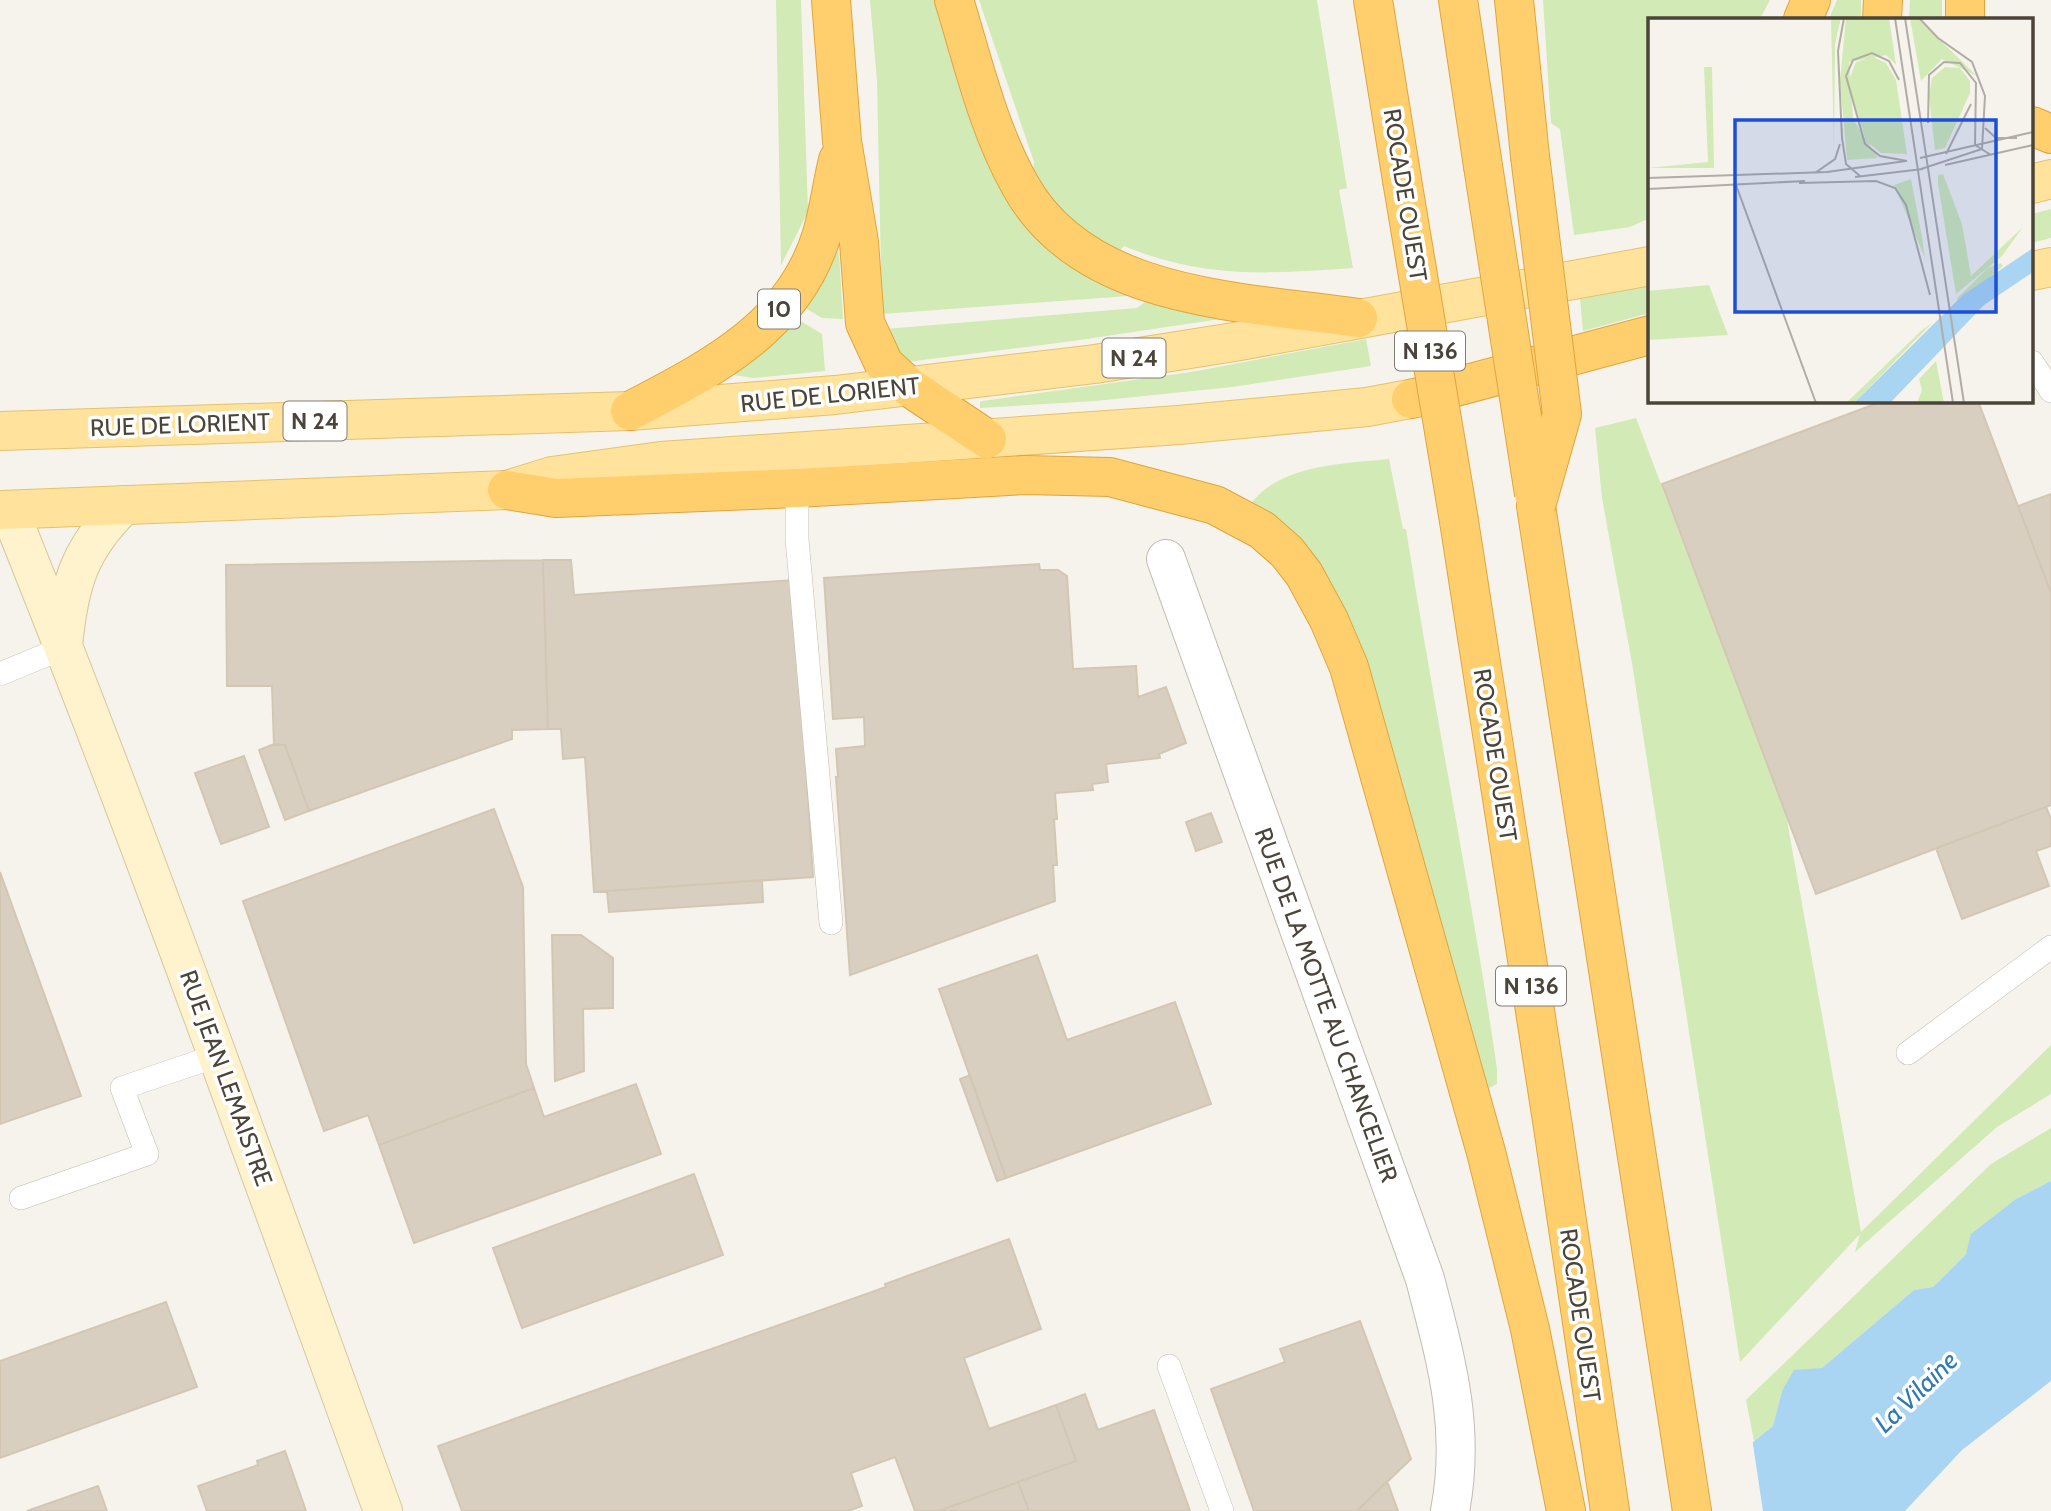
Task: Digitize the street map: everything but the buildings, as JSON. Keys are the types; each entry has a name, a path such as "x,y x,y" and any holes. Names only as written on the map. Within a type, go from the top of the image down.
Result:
{"highway":[{"name":"10","path":"630,411 706,370 753,338 785,303 810,264 822,234 842,141 831,0"},
{"path":"954,0 985,100 1011,169 1021,189 1037,209 1073,244 1093,258 1143,282 1215,298 1358,318"},
{"name":"ROCADE OUEST","path":"1373,0 1459,521 1610,1511"},
{"path":"1458,0 1692,1511"},
{"path":"1514,0 1562,414 1536,506"},
{"path":"1803,18 1811,0"},
{"path":"1882,18 1883,0"},
{"path":"1965,0 1965,18"},
{"path":"2034,128 2051,134"},
{"path":"842,141 859,242 866,323 884,364 909,387 987,439"},
{"path":"1411,399 1648,336"},
{"path":"507,490 556,498 1025,475 1110,477 1216,505 1262,530 1287,552 1304,574 1329,620 1349,667 1486,1152 1527,1315 1564,1500"}],"main road":[{"path":"2034,183 2051,179"},
{"name":"RUE DE LORIENT","path":"0,431 630,411 727,405 909,387 1095,364 1234,342 1648,266"},
{"path":"5,510 507,490 552,476 661,461 987,439 1367,407 1648,354"}],"street":[{"name":"RUE JEAN LEMAISTRE","path":"63,648 68,603 83,558 103,526 124,505"},
{"name":"RUE JEAN LEMAISTRE","path":"5,510 63,648 219,1055 383,1511"},
{"name":"RUE DE LA MOTTE AU CHANCELIER","path":"1166,559 1425,1279 1447,1364 1455,1411 1457,1459 1450,1511"}],"lane":[{"path":"2034,365 2051,391"},
{"path":"797,488 797,539 831,923"},
{"path":"0,674 63,648"},
{"path":"1908,1052 2051,947"},
{"path":"21,1198 147,1154 122,1088 219,1055"},
{"path":"1170,1366 1222,1511"}],"green space":[{"path":"776,0 801,0 808,212 781,265"},
{"path":"870,0 935,0 980,137 1076,268 1128,296 882,314 877,81"},
{"path":"979,0 1317,0 1347,188 1339,190 1353,268 1237,272 1181,264 1124,246 1117,254 1067,221 1032,182 1034,162"},
{"path":"1543,0 1770,0 1761,18 1648,18 1648,219 1630,227 1574,235 1560,129 1551,123"},
{"path":"1837,0 1861,0 1861,18 1829,18"},
{"path":"1910,0 1942,0 1942,18 1909,18"},
{"path":"2051,209 2051,238 2034,242 2034,213"},
{"path":"835,250 839,253 843,319 822,318 802,306"},
{"path":"1648,285 1648,314 1583,331 1580,298"},
{"path":"1145,302 1220,316 1220,319 907,362 885,329 1137,308"},
{"path":"794,317 822,334 825,371 753,378 728,374"},
{"path":"1366,339 1371,366 1232,387 1095,401 980,408 982,401 1191,372"},
{"path":"1636,418 1786,815 1861,1232 2051,1045 2051,1094 1997,1127 1855,1252 1860,1234 1740,1362 1632,663 1602,498 1595,428"},
{"path":"1389,459 1403,529 1406,529 1497,1069 1497,1084 1481,1092 1399,782 1249,506 1262,492 1294,474 1332,465"},
{"path":"2051,1128 2051,1181 2016,1199 1933,1287 1914,1290 1822,1368 1782,1391 1773,1426 1754,1441 1746,1400 1991,1164"}],"water":[{"name":"La Vilaine","path":"2051,1181 2051,1381 1962,1450 1905,1511 1667,1511 1773,1426 1782,1391 1794,1370 1822,1368 1914,1290 1933,1287 1966,1254 1971,1234 2016,1199"}],"pier":[{"path":"1752,1438 1763,1511 1663,1511 1664,1508"}]}
